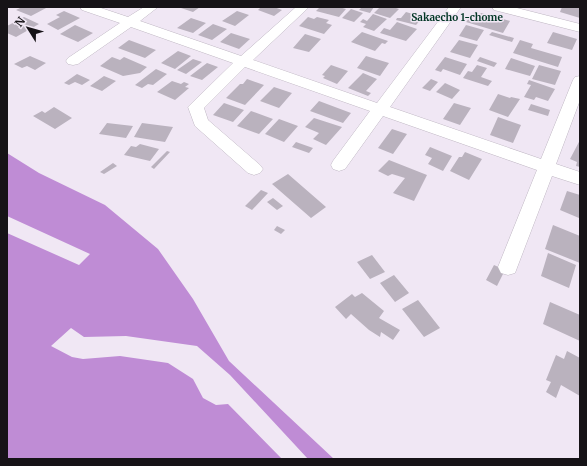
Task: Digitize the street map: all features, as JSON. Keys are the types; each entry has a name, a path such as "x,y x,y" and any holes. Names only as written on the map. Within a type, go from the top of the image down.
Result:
{"street":[{"path":"86,7 580,179"},
{"path":"73,61 152,7"},
{"path":"254,169 201,122 196,106 303,7"},
{"path":"339,165 455,7"},
{"path":"498,7 580,28"},
{"path":"508,267 580,80"}],"shaded area":[{"path":"7,153 39,173 105,205 158,249 193,299 229,361 334,459 308,459 230,375 197,346 126,336 84,337 71,328 51,346 72,357 83,359 120,356 168,363 193,379 203,398 216,405 228,404 282,459 7,459 7,233 79,265 90,254 7,216"}],"building":[{"path":"22,7 48,7 31,16 16,10"},
{"path":"178,7 200,7 193,12"},
{"path":"261,7 274,7 282,10 274,16 258,10"},
{"path":"320,7 339,7 346,9 339,17 316,11"},
{"path":"362,7 374,7 370,13 359,10"},
{"path":"380,7 393,7 399,9 390,18 374,13"},
{"path":"562,7 580,7 580,18 560,12"},
{"path":"351,9 363,13 354,22 342,18"},
{"path":"64,11 80,18 58,30 47,24 60,17 56,15"},
{"path":"237,11 249,15 235,26 222,21"},
{"path":"406,12 423,17 416,25 396,20 397,18 401,18"},
{"path":"481,13 510,21 503,33 466,22 470,17 476,19"},
{"path":"373,14 387,19 374,31 363,27 366,24 360,22 363,19 367,21"},
{"path":"24,17 39,24 16,37 7,33 7,26"},
{"path":"308,17 314,19 317,17 329,20 326,23 332,25 324,34 299,26"},
{"path":"191,18 206,23 193,33 177,28"},
{"path":"397,22 417,29 406,41 380,33 384,28 390,30"},
{"path":"213,24 227,29 212,40 198,35"},
{"path":"75,25 93,33 78,42 60,34"},
{"path":"466,25 484,30 477,41 459,36"},
{"path":"362,32 388,41 385,44 382,43 375,51 351,42"},
{"path":"492,32 514,38 512,42 489,35"},
{"path":"553,32 577,39 572,50 547,43"},
{"path":"231,33 250,39 239,49 220,42"},
{"path":"305,34 321,39 309,52 293,48"},
{"path":"129,40 156,50 145,58 118,48"},
{"path":"459,40 478,45 470,58 450,52"},
{"path":"520,40 533,44 531,48 562,57 558,67 513,53"},
{"path":"178,51 191,56 175,69 161,63"},
{"path":"30,56 46,63 35,70 27,66 22,68 14,64"},
{"path":"366,56 389,63 380,76 357,68"},
{"path":"112,57 120,60 124,57 147,67 140,73 123,76 100,66"},
{"path":"445,57 467,64 460,75 443,69 441,72 435,70"},
{"path":"480,57 497,63 494,67 477,61"},
{"path":"511,58 535,66 530,76 505,69"},
{"path":"193,59 202,62 186,74 177,70"},
{"path":"207,63 218,67 202,80 190,76"},
{"path":"331,65 348,71 337,84 323,78 325,76 322,75"},
{"path":"477,65 487,68 481,77 492,81 488,86 463,78 468,71 472,72"},
{"path":"539,65 561,71 555,85 532,79"},
{"path":"156,69 167,74 153,85 148,84 142,88 135,85"},
{"path":"363,73 377,79 366,91 371,93 368,96 348,88"},
{"path":"77,74 90,80 82,85 75,82 69,85 64,83"},
{"path":"104,76 116,81 102,91 90,86"},
{"path":"247,79 264,85 245,105 226,98 240,84 243,84"},
{"path":"431,79 438,82 430,91 422,88"},
{"path":"529,80 555,89 548,101 536,97 534,100 524,97 531,85 527,84"},
{"path":"172,81 181,84 184,82 189,84 185,87 189,88 175,100 157,92"},
{"path":"445,83 460,90 452,99 436,92"},
{"path":"274,87 292,93 279,108 260,101"},
{"path":"498,94 510,98 520,99 508,117 489,110"},
{"path":"319,101 351,113 343,123 310,111"},
{"path":"224,103 244,110 233,122 213,115"},
{"path":"454,103 471,108 460,125 443,119"},
{"path":"531,104 550,110 548,116 528,110"},
{"path":"54,107 72,118 55,129 33,116 42,111 45,113"},
{"path":"251,111 273,119 259,134 237,126"},
{"path":"498,117 521,125 513,143 490,135"},
{"path":"314,118 342,127 326,145 313,139 319,133 305,127"},
{"path":"279,119 298,126 284,142 265,134"},
{"path":"107,123 133,126 126,138 99,134"},
{"path":"142,123 173,127 165,142 134,137"},
{"path":"392,129 407,134 393,154 378,148"},
{"path":"580,140 580,167 576,166 577,162 570,159"},
{"path":"296,142 313,148 309,153 292,147"},
{"path":"140,144 159,149 150,161 124,155 131,146 136,147"},
{"path":"430,147 452,156 443,171 428,164 432,158 425,155"},
{"path":"167,151 170,152 154,169 151,167"},
{"path":"465,152 482,159 469,180 450,171 459,157 462,157"},
{"path":"389,160 427,175 414,201 393,193 405,178 392,174 388,176 378,171"},
{"path":"113,163 117,166 104,174 100,172"},
{"path":"288,174 326,207 311,218 272,184"},
{"path":"261,190 268,193 252,210 245,206"},
{"path":"567,191 580,195 579,218 560,210"},
{"path":"273,198 283,206 277,210 267,202"},
{"path":"553,225 580,236 580,263 545,249"},
{"path":"277,226 285,230 281,234 274,230"},
{"path":"548,253 576,265 569,288 541,276"},
{"path":"372,255 385,272 370,279 357,262"},
{"path":"494,265 505,270 497,286 486,280"},
{"path":"394,275 409,293 395,302 380,283"},
{"path":"362,293 384,311 379,318 400,330 393,340 381,332 380,337 369,330 351,314 346,319 335,307 352,294 355,297"},
{"path":"418,300 440,328 424,337 402,309"},
{"path":"550,302 580,315 580,341 543,324"},
{"path":"567,351 580,358 580,396 561,385 556,398 546,392 551,382 546,380 556,355 564,359"}],"district":[{"name":"Sakaecho 1-chome","path":"457,17"}]}
